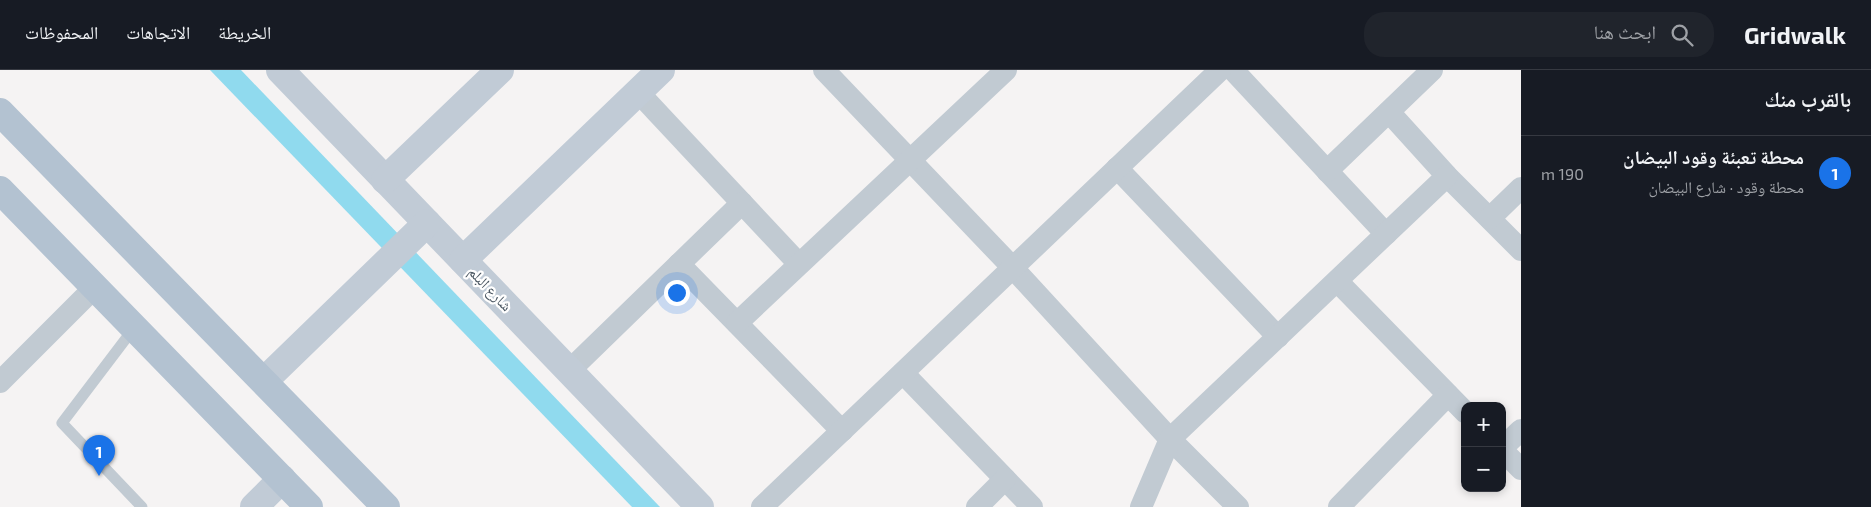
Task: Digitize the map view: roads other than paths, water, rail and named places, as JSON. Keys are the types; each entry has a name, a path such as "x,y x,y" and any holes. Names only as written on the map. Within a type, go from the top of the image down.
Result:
{"main road":[{"path":"0,112 386,507"},
{"path":"0,190 309,507"}],"street":[{"name":"شارع البلم","path":"280,70 700,507"},
{"path":"463,260 661,70"},
{"path":"824,70 1013,268 1170,439 1238,507"},
{"path":"737,323 1006,70"},
{"path":"762,507 1220,70"},
{"path":"1233,70 1386,234"},
{"path":"1327,171 1432,70"},
{"path":"385,180 498,71"},
{"path":"638,92 800,264"},
{"path":"1389,112 1448,176 1521,250"},
{"path":"1117,168 1278,337"},
{"path":"1141,507 1170,439 1448,176"},
{"path":"1490,218 1521,188"},
{"path":"569,371 742,203"},
{"path":"264,382 427,223"},
{"path":"679,264 842,431"},
{"path":"1337,281 1461,408"},
{"path":"0,382 95,287"},
{"path":"903,373 1032,507"},
{"path":"1339,507 1448,395"},
{"path":"1504,447 1521,430"},
{"path":"1506,453 1521,469"},
{"path":"254,507 282,479"},
{"path":"977,507 1005,479"}],"lane":[{"path":"134,328 62,423 142,507"}],"water":[{"path":"210,70 241,70 660,507 632,507"}],"place":[{"name":"محطة تعبئة وقود البيضان","path":"99,476"}]}
